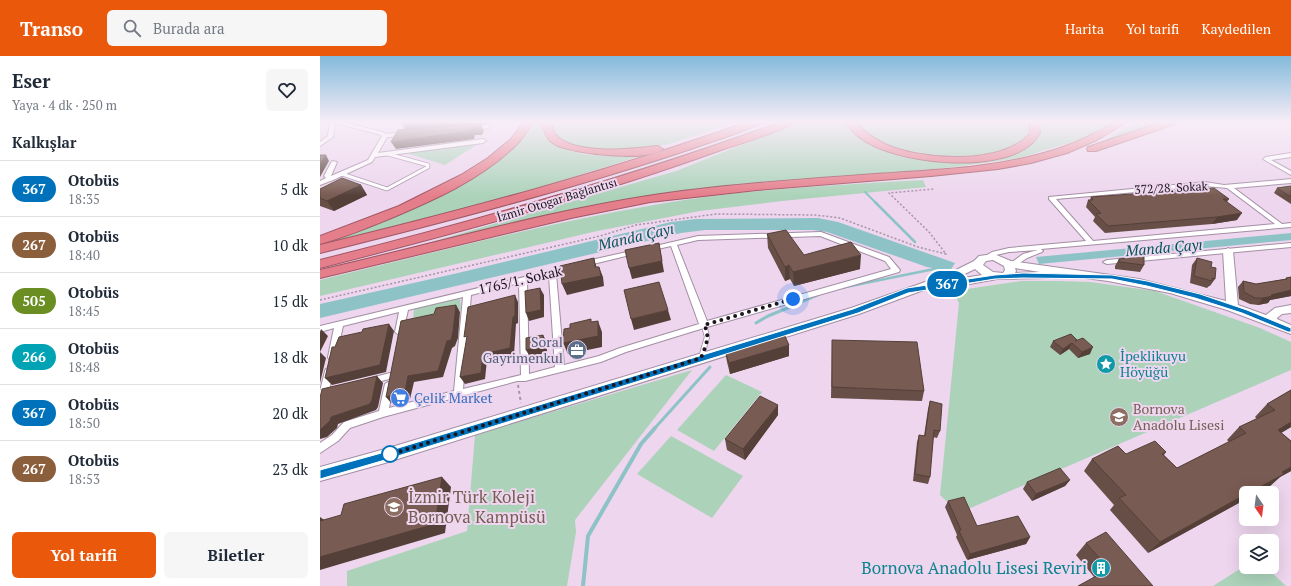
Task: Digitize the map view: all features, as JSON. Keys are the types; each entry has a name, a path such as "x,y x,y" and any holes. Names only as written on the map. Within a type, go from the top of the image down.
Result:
{"highway":[{"path":"320,240 392,214 450,186 482,167 508,147"},
{"path":"571,147 580,150 609,153 643,152 667,147"},
{"name":"İzmir Otogar Bağlantısı","path":"320,249 405,229 492,206 688,147"},
{"name":"İzmir Otogar Bağlantısı","path":"320,264 470,226 559,200 686,160 722,147"},
{"path":"885,147 925,157 962,159 994,156 1021,147"},
{"path":"963,170 1054,154 1074,147"},
{"path":"320,274 537,222 649,199 741,187 1016,166 1074,154 1096,147"}],"main road":[{"path":"1228,251 1232,307"},
{"path":"320,474 522,414 855,311 952,276 978,263 983,258 1000,258 1007,270"},
{"path":"978,263 978,266 984,273 1007,270 1048,275 1112,277 1171,289 1232,307 1291,330"},
{"path":"907,291 1007,270"},
{"path":"1271,321 1270,316 1279,311 1291,309"}],"street":[{"path":"320,183 370,161 379,147"},
{"path":"375,155 437,147"},
{"path":"1291,155 1266,159 1291,173"},
{"path":"331,179 327,176 334,162"},
{"name":"372/28. Sokak","path":"1091,243 1051,198 1205,184 1228,186 1291,181"},
{"path":"1228,186 1282,226"},
{"path":"988,257 994,253 1009,250 1291,225"},
{"name":"1765/1. Sokak","path":"320,329 698,238 820,234 887,259 896,270 704,325"},
{"path":"320,449 334,438 346,425 383,413 458,393 560,370 601,359 623,350 704,325 673,243"},
{"path":"1007,270 1020,259 1033,252 1063,245"},
{"path":"1107,262 1291,245"},
{"path":"552,273 560,370"},
{"path":"521,378 524,280"},
{"path":"458,393 467,293"},
{"path":"398,339 404,309"},
{"path":"320,411 326,392 339,325"},
{"path":"361,383 391,372 383,413"}],"lane":[{"path":"342,174 387,189 428,167 428,165 387,153"},
{"path":"701,358 708,339 707,330 704,325"}],"path":[{"path":"521,378 522,414"}],"shaded area":[{"path":"449,147 474,147 445,165 406,153"},
{"path":"512,147 559,147 574,152 607,156 650,153 502,199 320,246 320,244 420,206 468,180"},
{"path":"578,147 655,147 639,150 592,150"},
{"path":"736,147 879,147 943,161 1009,155 1026,147 1056,147 1019,158 955,167 714,188 394,253 676,171"},
{"path":"896,147 1011,147 986,154 961,156 935,155 910,151"},
{"path":"923,180 926,187 782,201 700,211 597,231 320,296 320,280 574,220 660,204 758,191"},
{"path":"1021,281 1090,282 1155,291 1260,328 1291,342 1291,370 959,513 940,495 959,303 953,291"},
{"path":"460,297 461,310 413,320 414,308"},
{"path":"692,370 575,520 576,532 567,586 347,586 347,571 467,531 475,435"},
{"path":"726,375 762,392 714,451 677,430"},
{"path":"671,436 743,476 712,518 637,474"},
{"path":"1239,569 1239,574 1273,574 1286,586 1213,586"}],"water":[{"name":"Manda Çayı","path":"818,218 838,222 955,263 950,271 927,267 827,232 813,230 705,230 681,233 320,318 320,304 458,273 671,222 696,219"},
{"name":"Manda Çayı","path":"1291,233 1291,240 1039,264 1036,257"}],"building":[{"path":"320,155 326,155 320,164"},
{"path":"342,178 361,185 327,201 320,198 320,189"},
{"path":"1291,186 1291,197 1277,188"},
{"path":"1214,188 1229,199 1223,199 1242,213 1217,217 1108,226 1096,214 1101,213 1088,200 1093,200 1091,197"},
{"path":"786,230 804,255 851,242 861,255 793,272 789,265 785,267 767,234"},
{"path":"659,243 662,261 629,268 625,250"},
{"path":"1144,256 1144,265 1119,262 1119,259"},
{"path":"594,258 595,267 599,267 601,276 562,284 560,266"},
{"path":"1197,258 1212,262 1211,267 1216,268 1215,279 1212,278 1212,281 1194,276"},
{"path":"1291,277 1291,290 1271,295 1273,296 1255,298 1244,292 1243,281 1256,284"},
{"path":"659,282 668,310 631,319 624,290"},
{"path":"540,288 541,310 526,313 525,291"},
{"path":"515,295 515,316 513,317 510,348 483,354 481,373 460,377 467,336 464,337 468,307"},
{"path":"456,305 451,340 447,341 438,371 408,376 405,392 386,397 401,321 434,314 436,308"},
{"path":"591,319 591,322 598,321 598,336 563,343 564,329 570,328 570,324"},
{"path":"389,324 380,365 325,378 332,347 335,347 339,337 362,332 363,329"},
{"path":"784,334 789,345 729,363 725,351"},
{"path":"1071,334 1077,340 1075,341 1083,338 1093,347 1082,352 1072,343 1063,349 1053,341"},
{"path":"543,335 543,346 526,350 526,338"},
{"path":"832,340 917,342 924,391 832,387"},
{"path":"377,376 370,404 331,417 330,421 320,430 320,398 322,389"},
{"path":"1291,390 1291,422 1278,430 1291,441 1291,467 1282,472 1284,474 1262,486 1239,486 1239,498 1160,542 1119,498 1126,495 1092,459 1118,446 1126,454 1155,441 1166,452 1162,454 1177,468 1246,433 1239,427 1275,410 1267,404"},
{"path":"760,396 778,405 743,449 725,439"},
{"path":"930,401 942,404 940,431 934,430 930,477 915,474 919,435 925,436"},
{"path":"1060,468 1070,480 1036,494 1027,482"},
{"path":"442,477 435,524 320,557 320,521 341,515 344,504"},
{"path":"964,497 977,526 1018,516 1030,537 970,554 959,531 961,530 948,501"},
{"path":"1106,532 1153,586 1078,586 1109,569 1086,543"}],"waterway":[{"path":"865,192 915,242"},
{"path":"841,288 939,268"},
{"path":"797,304 818,295"},
{"path":"756,323 768,316 800,303"},
{"path":"654,429 710,367"},
{"path":"583,586 588,536 641,444 655,428"}],"bus line":[{"name":"367","path":"320,474 385,456 855,311 907,291 963,281 1023,275 1112,277 1197,296 1245,311 1291,330"}],"place":[{"name":"Soral Gayrimenkul","path":"577,350"},
{"name":"İpeklikuyu Höyüğü","path":"1106,364"},
{"name":"Çelik Market","path":"400,398"},
{"name":"Bornova Anadolu Lisesi","path":"1119,417"},
{"name":"İzmir Türk Koleji Bornova Kampüsü","path":"394,507"},
{"name":"Bornova Anadolu Lisesi Reviri","path":"1101,568"}],"route":[{"path":"390,454 385,456 701,358 708,339 707,330 704,325 793,299"}]}
